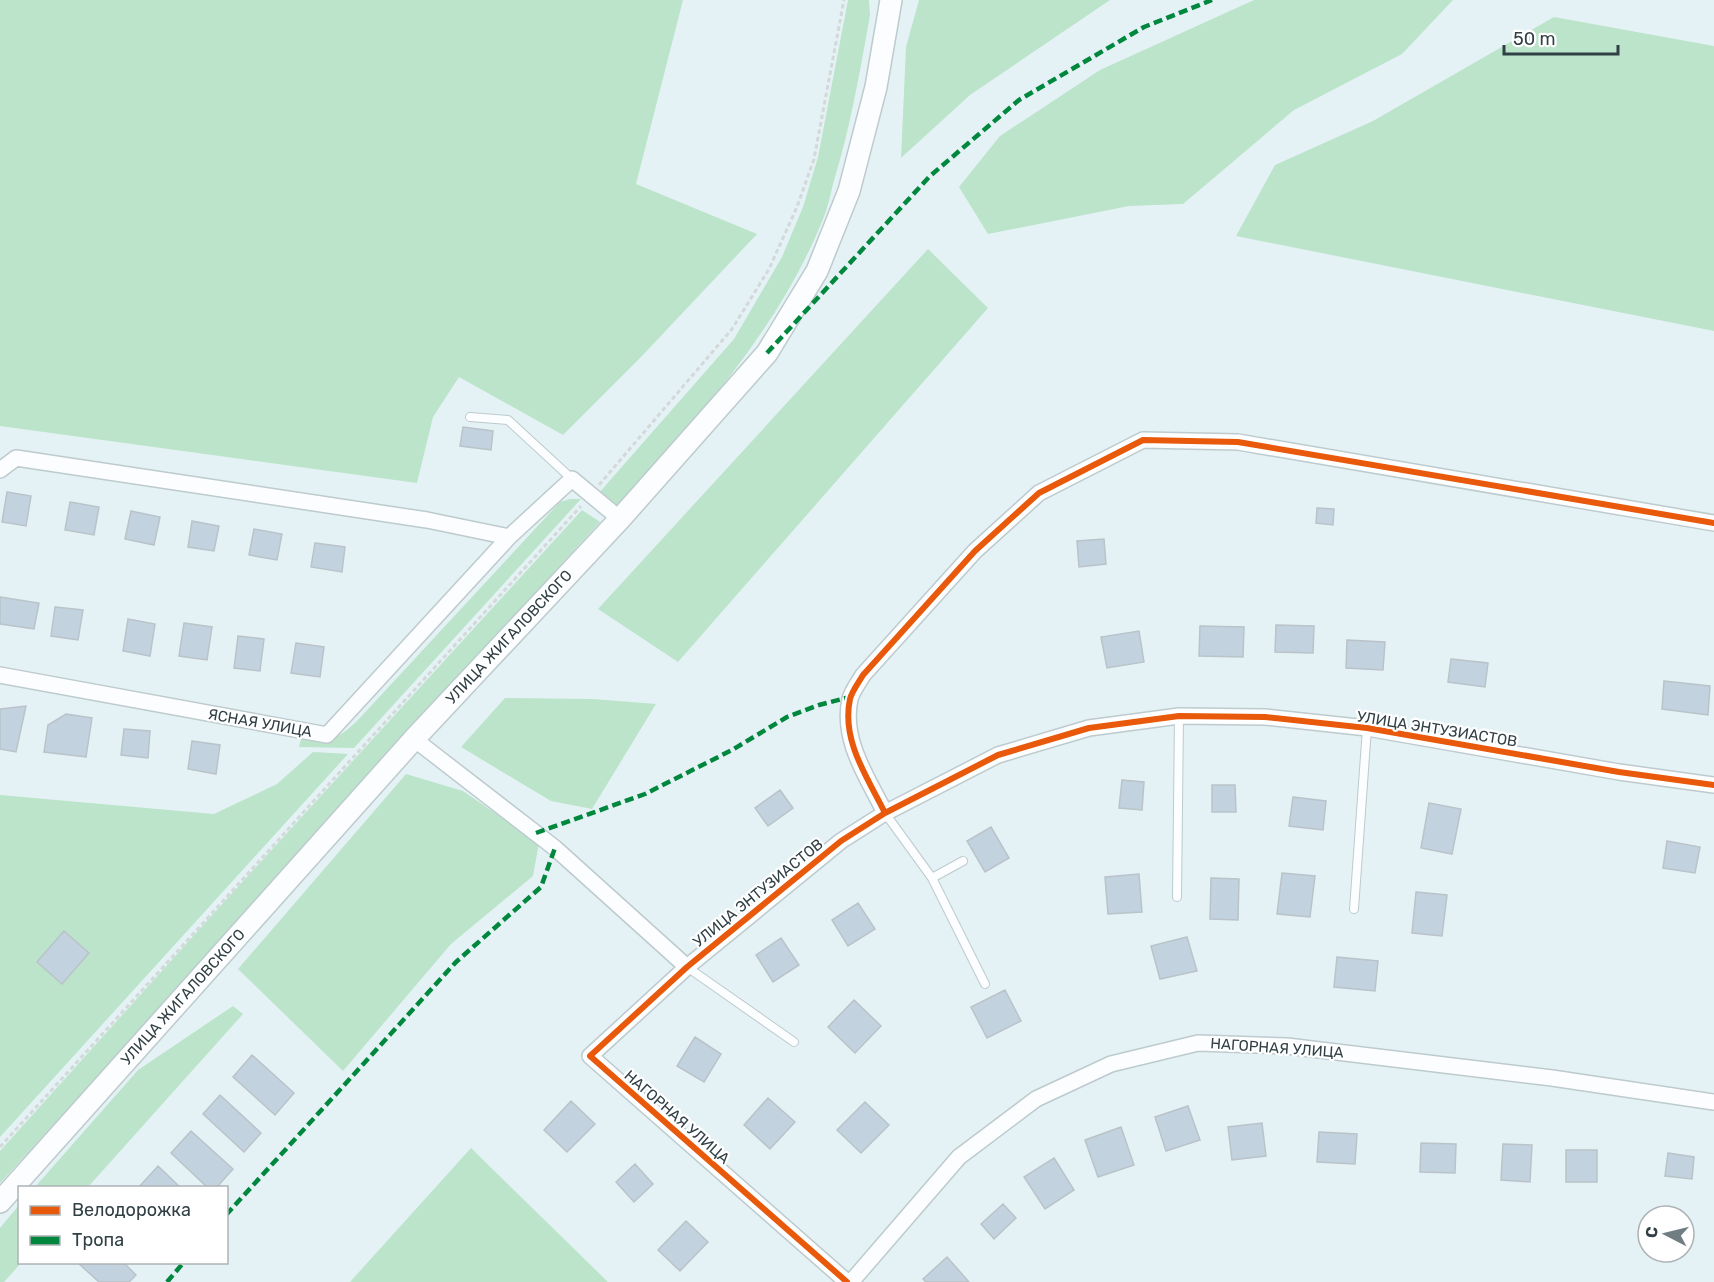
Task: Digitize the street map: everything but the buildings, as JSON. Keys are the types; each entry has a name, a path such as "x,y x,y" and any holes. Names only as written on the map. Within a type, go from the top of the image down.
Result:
{"main road":[{"name":"УЛИЦА ЖИГАЛОВСКОГО","path":"0,1202 414,739 620,519 767,353 817,271 849,191 876,87 891,0"}],"street":[{"path":"885,813 853,747 848,723 850,697 863,675 975,551 1039,493 1143,440 1238,442 1714,523"},
{"path":"0,470 16,458 427,520 509,537"},
{"path":"572,479 620,519"},
{"name":"ЯСНАЯ УЛИЦА","path":"0,675 327,735 509,537 572,479"},
{"name":"УЛИЦА ЭНТУЗИАСТОВ","path":"687,967 842,841 885,813 998,755 1089,728 1179,716 1265,717 1367,728 1619,772 1714,785"},
{"path":"414,739 555,848 687,967"},
{"name":"НАГОРНАЯ УЛИЦА","path":"687,967 590,1056 849,1282 959,1157 1036,1099 1111,1064 1198,1043 1287,1046 1552,1078 1714,1102"}],"lane":[{"path":"471,417 507,420 572,479"},
{"path":"1177,897 1179,716"},
{"path":"1353,909 1367,728"},
{"path":"885,813 932,878 985,984"},
{"path":"932,878 963,861"},
{"path":"687,967 794,1042"}],"path":[{"path":"0,1147 591,496 732,329 769,269 797,207 814,159 843,0"}],"green space":[{"path":"0,0 683,0 636,184 757,234 641,357 563,435 459,377 433,417 417,483 0,426"},
{"path":"848,0 869,0 870,15 850,121 828,204 803,263 782,301 733,372 621,505 613,507 598,494 734,339 782,257 803,207 818,157"},
{"path":"919,0 1110,0 970,95 901,158 906,47"},
{"path":"1254,0 1453,0 1402,54 1294,110 1183,204 1129,206 988,234 959,187 1000,136 1100,70"},
{"path":"1554,17 1714,46 1714,331 1236,236 1275,165 1373,121"},
{"path":"928,249 988,308 678,662 598,609"},
{"path":"581,499 354,748 299,747 302,735 332,738 357,721 560,502"},
{"path":"582,510 600,522 0,1183 0,1151"},
{"path":"505,698 593,699 656,704 592,809 551,801 461,747"},
{"path":"313,752 348,754 0,1137 0,795 214,814 277,784"},
{"path":"406,774 463,791 539,843 533,876 451,944 343,1071 238,969"},
{"path":"233,1006 243,1014 89,1186 36,1186 138,1070"},
{"path":"471,1148 608,1282 350,1282"},
{"path":"18,1206 18,1264 20,1264 4,1282 0,1282 0,1228"}],"marked path":[{"path":"767,353 930,176 1019,100 1144,27 1212,0"},
{"path":"536,833 645,794 732,750 787,717 850,697"},
{"path":"228,1213 456,962 541,887 555,848"},
{"path":"167,1282 182,1264"}],"cycle path":[{"path":"885,813 864,773 849,730 850,699 863,675 975,551 1039,493 1143,440 1238,442 1714,523"},
{"path":"847,1282 590,1056 687,967 841,841 885,813 998,755 1089,728 1179,716 1265,717 1367,728 1619,772 1714,785"}]}
